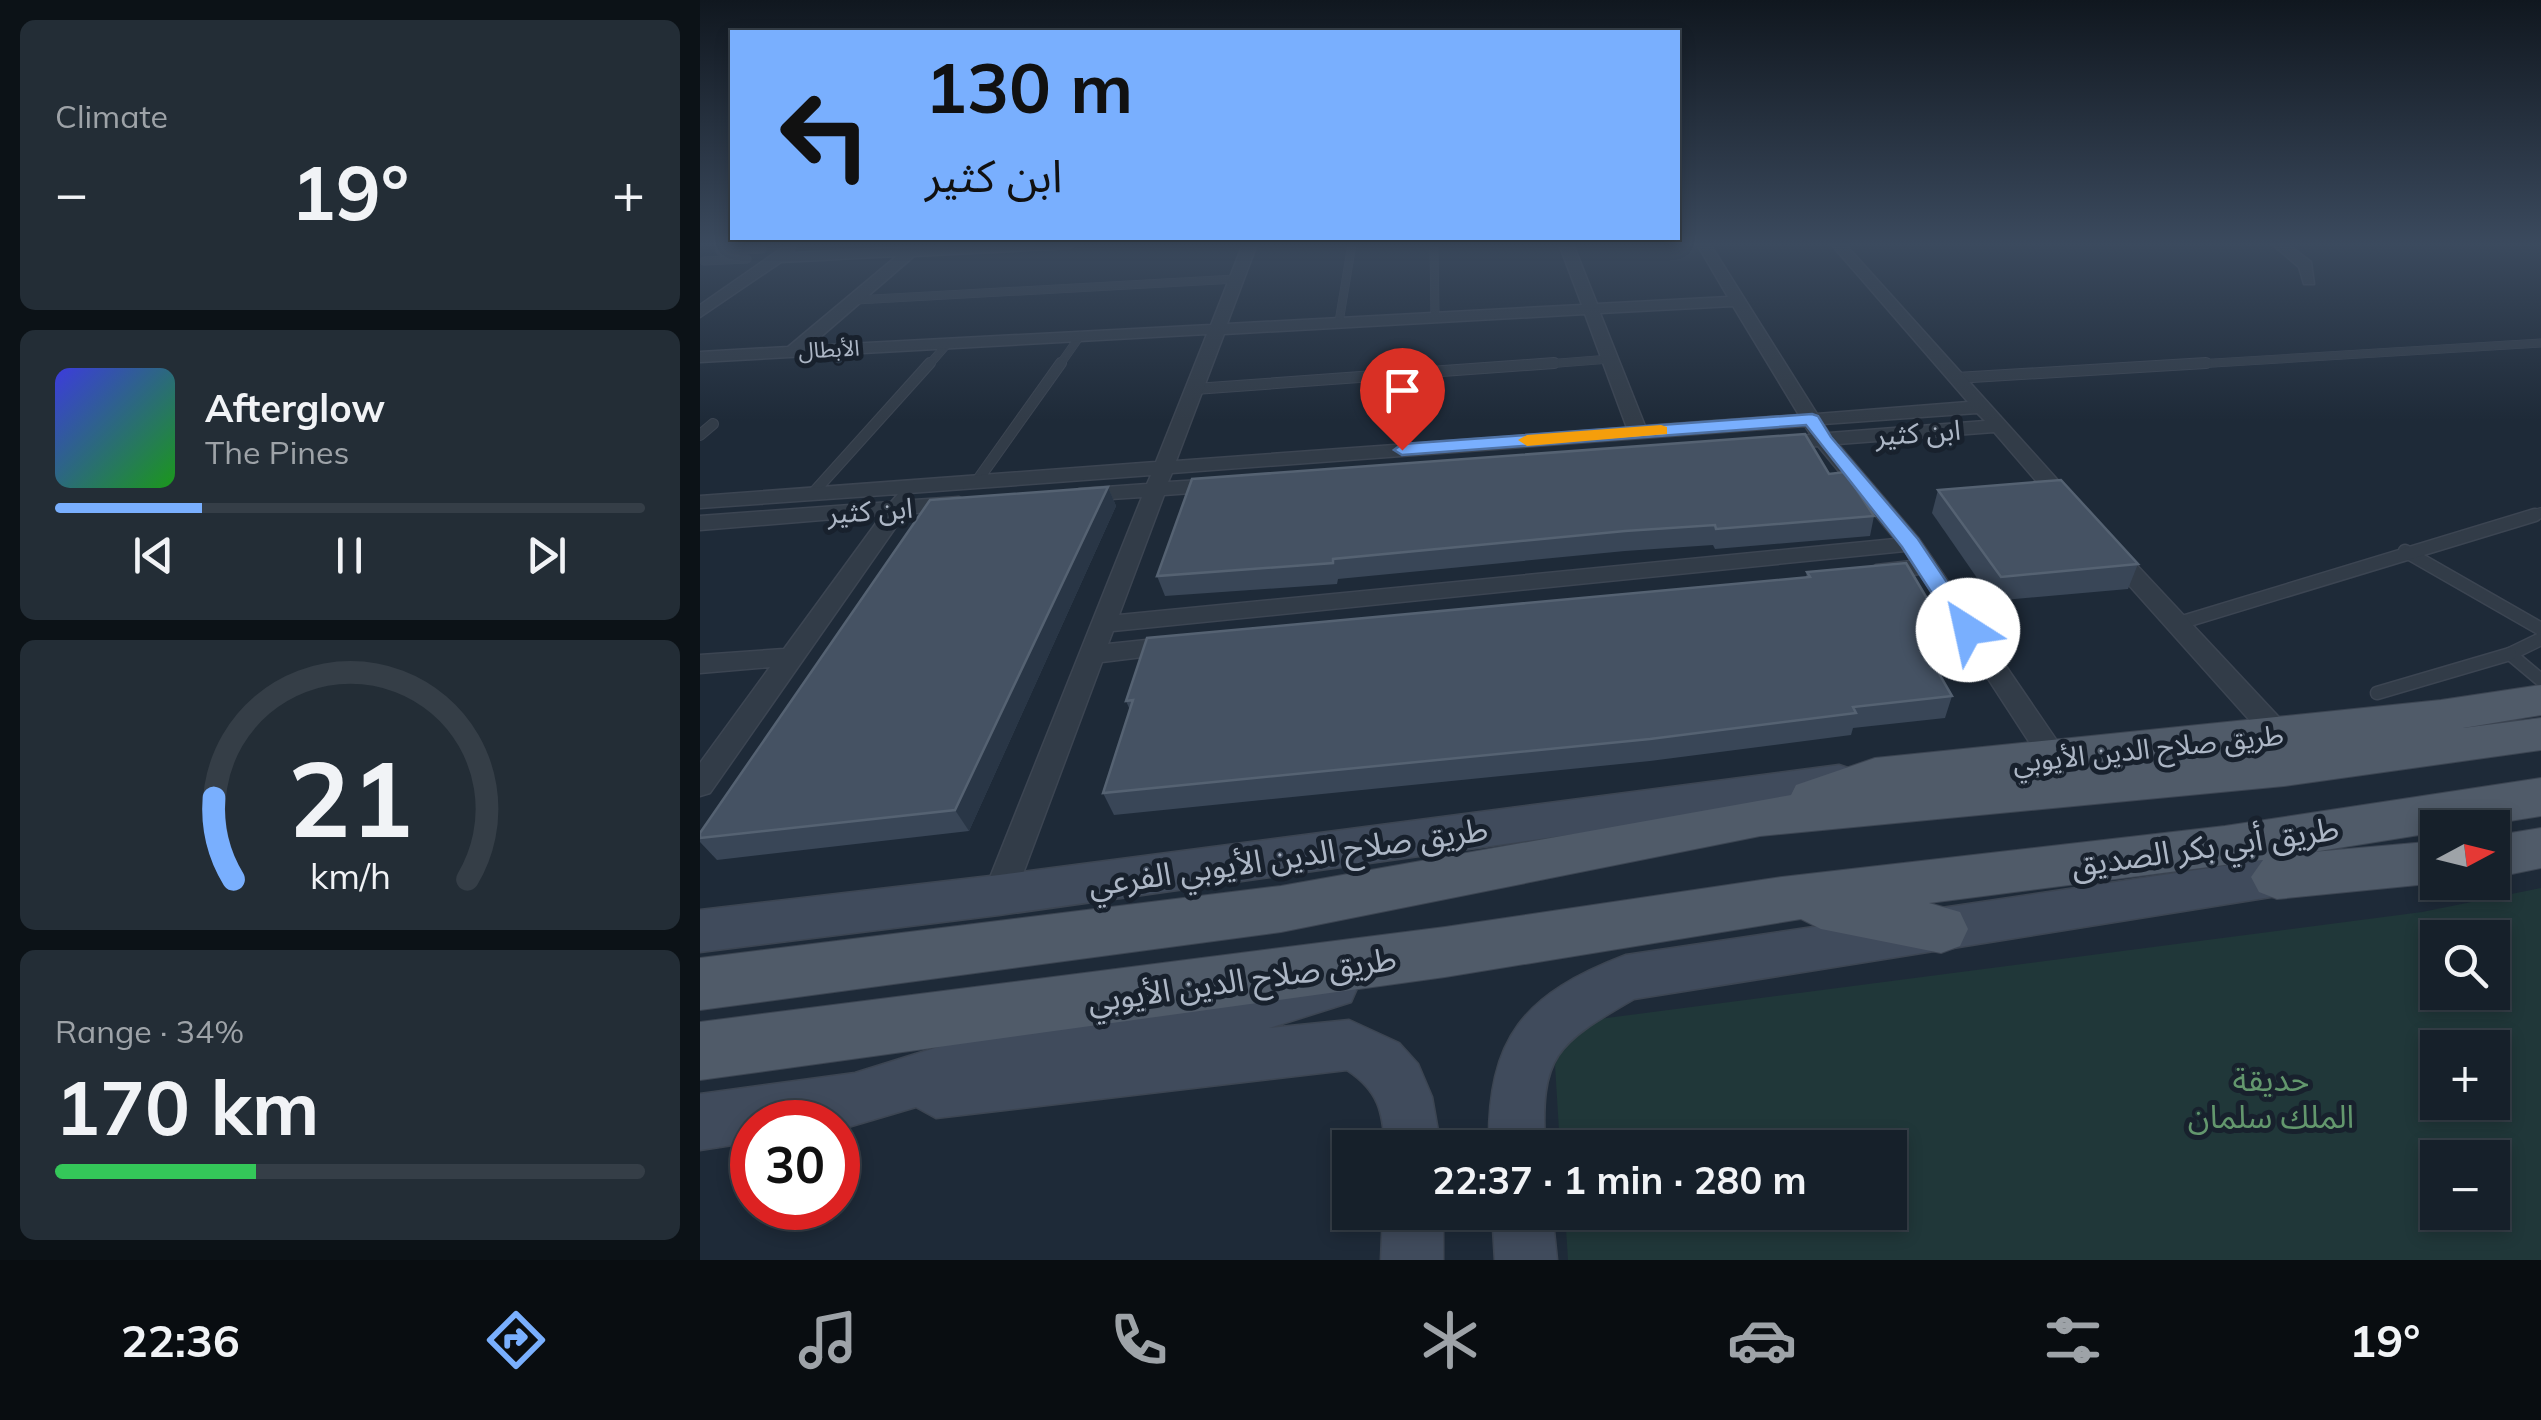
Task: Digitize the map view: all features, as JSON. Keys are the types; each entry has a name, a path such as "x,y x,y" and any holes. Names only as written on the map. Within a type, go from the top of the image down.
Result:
{"main road":[{"name":"طريق صلاح الدين الأيوبي","path":"700,984 1281,909 1760,817 2281,752 2441,716 2541,700"},
{"path":"2281,752 2541,734"},
{"name":"طريق صلاح الدين الأيوبي","path":"1760,817 1875,776 2172,746 2281,752"},
{"name":"طريق صلاح الدين الأيوبي الفرعي","path":"700,931 999,895 1875,776"},
{"name":"طريق أبي بكر الصديق","path":"1867,888 2335,829 2541,797"},
{"path":"2277,877 2335,829"},
{"path":"2510,854 2541,848"},
{"path":"1516,1130 1515,1088 1530,1043 1576,1005 1626,978 2277,877 2420,864"},
{"name":"طريق صلاح الدين الأيوبي","path":"700,1051 1445,952 1867,888"},
{"name":"طريق صلاح الدين الأيوبي","path":"1782,899 1941,929"},
{"path":"855,1100 983,1059 1244,1012 1445,952"},
{"path":"855,1100 1348,1045 1372,1054 1396,1072 1406,1098 1411,1130"},
{"path":"700,1122 730,1118"},
{"path":"1412,1230 1412,1260"},
{"path":"1524,1230 1526,1260"}],"street":[{"path":"794,351 853,303"},
{"path":"999,895 1163,479 1227,303"},
{"path":"1588,303 1638,432"},
{"name":"الأبطال","path":"700,357 1686,303"},
{"path":"1739,303 1823,439 1910,544 2054,757"},
{"path":"1889,303 2176,624 2281,752"},
{"name":"ابن كثير","path":"700,523 898,508 1638,432 1982,407"},
{"name":"ابن كثير","path":"700,502 977,481 1163,479 1998,426"},
{"path":"700,785 914,486"},
{"path":"1106,624 1910,544"},
{"path":"1746,586 1924,567"},
{"path":"1095,654 1194,643"},
{"path":"700,664 788,657"}],"lane":[{"path":"1339,322 1342,303"},
{"path":"1435,303 1435,316"},
{"path":"977,481 1080,336"},
{"path":"812,493 948,343"},
{"path":"1956,378 2541,343"},
{"path":"1195,389 1610,359"},
{"path":"700,435 713,424"},
{"path":"2176,624 2405,551 2541,513"},
{"path":"2405,551 2541,629"},
{"path":"2377,693 2510,654 2541,639"},
{"path":"2510,654 2541,680"}],"green space":[{"name":"حديقة الملك سلمان","path":"2541,888 2541,1260 1568,1260 1566,1230 1907,1230 1907,1130 1559,1130 1555,1065 1567,1040 1599,1019 2422,912 2482,900 2510,900 2510,894"}],"building":[{"path":"1805,434 1829,474 1845,472 1874,516 1716,529 1715,525 1625,531 1333,559 1333,563 1157,576 1192,479"},
{"path":"2061,480 2138,564 2001,577 1938,490"},
{"path":"1108,487 955,810 700,838 930,500"},
{"path":"1906,563 1941,622 1928,623 1947,656 1930,658 1952,696 1853,707 1856,713 1650,739 1103,793 1133,700 1126,701 1147,638 1810,577 1807,572"}],"slow traffic":[{"path":"1527,440 1661,430"}],"route":[{"path":"1402,450 1812,419 1823,439 1910,544 1968,630"}]}
